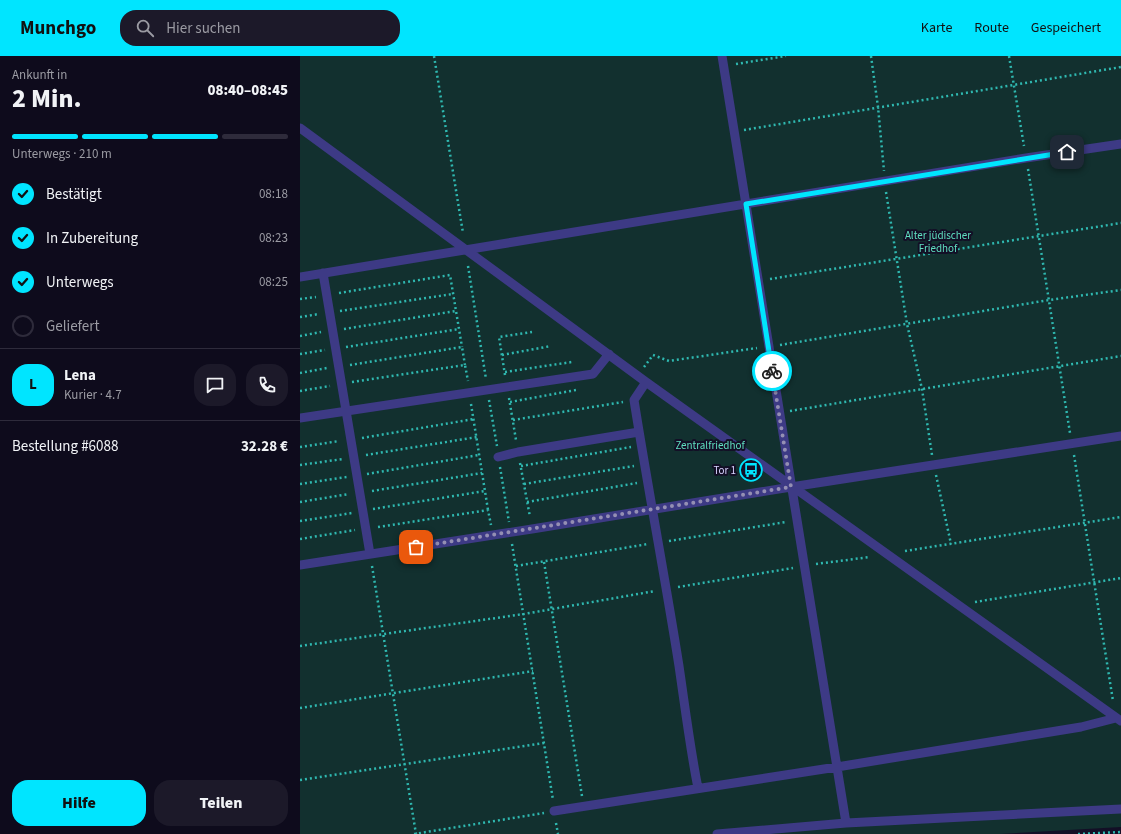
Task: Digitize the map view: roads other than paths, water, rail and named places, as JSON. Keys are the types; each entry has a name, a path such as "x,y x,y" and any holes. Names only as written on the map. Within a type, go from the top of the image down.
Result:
{"lane":[{"path":"722,56 846,823"},
{"path":"300,128 791,487 1118,719"},
{"path":"300,277 1026,158 1121,144"},
{"path":"323,273 370,554"},
{"path":"300,418 593,374 609,354"},
{"path":"646,382 634,400 652,510 659,543 698,788"},
{"path":"498,457 518,452 639,432"},
{"path":"300,565 1121,436"},
{"path":"554,811 837,767 1081,727 1118,719"},
{"path":"717,834 846,823 1121,809"}],"place":[{"name":"Tor 1","path":"751,470"}],"park label":[{"name":"Alter jüdischer Friedhof","path":"938,241"},
{"name":"Zentralfriedhof","path":"710,445"}]}
